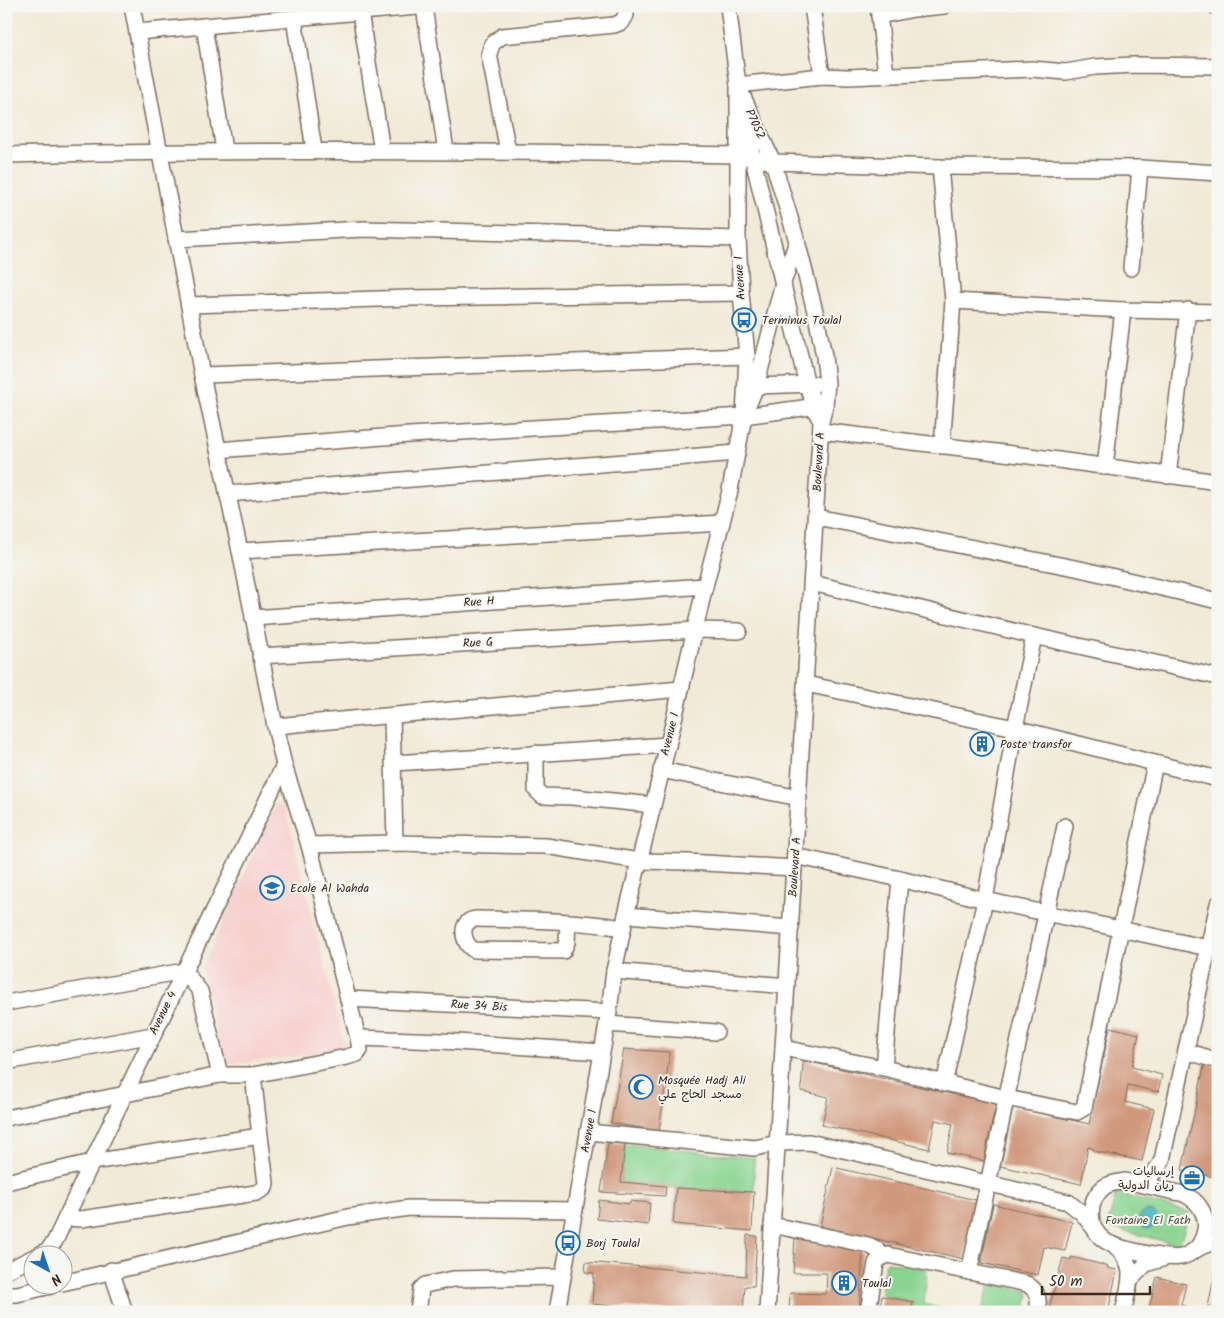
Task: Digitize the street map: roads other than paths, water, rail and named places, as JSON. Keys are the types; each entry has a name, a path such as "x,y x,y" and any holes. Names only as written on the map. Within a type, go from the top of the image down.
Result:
{"street":[{"path":"6,1118 220,1075 253,1075 353,1056 360,1050 309,845 274,726 240,551 202,375 132,6"},
{"path":"137,32 426,6 446,151"},
{"path":"508,151 489,54 492,44 502,36 614,25 622,22 626,15 625,6"},
{"name":"P7052","path":"728,6 738,85 752,158"},
{"path":"812,6 822,76"},
{"path":"886,74 879,11 944,6"},
{"path":"1214,6 1218,9"},
{"path":"360,12 382,150"},
{"path":"294,18 314,150"},
{"path":"204,26 224,150"},
{"path":"738,85 822,76 1032,69 1066,72 1094,67 1134,65 1218,66"},
{"name":"P7052","path":"737,155 738,85"},
{"name":"P7052","path":"738,85 773,162"},
{"path":"6,155 224,150 508,151 737,155 773,162 940,167 1140,168 1218,173"},
{"name":"Avenue 1","path":"557,1312 624,921 722,523 751,387 740,293 737,155"},
{"path":"218,450 409,435 744,416 820,406 807,384 752,158"},
{"name":"Boulevard A","path":"767,1312 816,516 821,426 820,406 827,383 816,315 797,241 773,162"},
{"path":"940,167 953,301 942,446"},
{"path":"1131,268 1140,168"},
{"path":"176,239 363,229 738,239"},
{"path":"797,241 751,387 827,383"},
{"path":"189,305 410,298 740,293"},
{"path":"953,301 1123,310 1218,312"},
{"path":"1105,467 1123,310"},
{"path":"1168,476 1188,310"},
{"path":"202,375 747,356"},
{"path":"821,426 942,446 1218,482"},
{"path":"227,494 737,453"},
{"path":"816,516 1080,569 1218,601"},
{"path":"240,551 722,523"},
{"path":"812,582 1034,636 1218,677"},
{"name":"Rue H","path":"253,618 705,586"},
{"name":"Rue G","path":"260,656 696,630 739,631"},
{"path":"944,1084 985,900 1015,728 1034,636"},
{"path":"806,684 1015,728 1218,779"},
{"path":"274,726 392,716 496,704 681,689"},
{"path":"392,716 395,843"},
{"path":"394,763 668,745"},
{"path":"536,753 536,790 542,796 653,805"},
{"path":"783,1048 884,1068 944,1084 1076,1112 1084,1108 1155,763"},
{"name":"Avenue 4","path":"52,1246 284,765"},
{"path":"661,770 799,798"},
{"path":"969,1272 1065,826"},
{"path":"309,845 395,843 546,846 639,861 795,862 900,879 1046,914 1208,948"},
{"path":"884,1068 900,879"},
{"path":"1177,1193 1164,1179 1162,1160 1218,904"},
{"path":"568,922 567,942 563,951 474,950 464,939 466,922 472,919 568,922 589,923 624,921 791,928"},
{"path":"6,1002 184,971 200,991 220,1075"},
{"path":"614,971 787,986"},
{"name":"Rue 34 Bis","path":"348,999 608,1018 716,1032"},
{"path":"6,1062 153,1035"},
{"path":"358,1038 442,1041 602,1052"},
{"path":"1186,1051 1218,1061"},
{"path":"66,1218 81,1219 256,1193 265,1188 266,1183 253,1075"},
{"path":"588,1132 754,1148 778,1143 809,1142 1068,1202 1082,1213 1104,1241 1121,1251 1127,1260 1131,1279 1123,1312"},
{"path":"6,1182 92,1162 260,1136"},
{"path":"1136,1183 1152,1175 1162,1160"},
{"path":"1068,1202 1087,1196 1115,1182 1125,1181 1177,1193 1193,1199 1200,1206 1206,1224 1205,1234 1193,1252"},
{"path":"1093,1227 1091,1214 1093,1204 1097,1194 1105,1186"},
{"path":"72,1280 348,1217 409,1208 575,1210"},
{"path":"1204,1215 1218,1231"},
{"path":"772,1224 868,1245 876,1249 883,1256"},
{"path":"1131,1279 1146,1264 1166,1258 1183,1257 1201,1246 1218,1240"},
{"path":"1113,1246 1166,1258"},
{"path":"868,1312 874,1268 883,1256 893,1255 1027,1284 1037,1293 1039,1302 1037,1312"},
{"path":"6,1271 22,1263"},
{"path":"111,1270 125,1312"},
{"path":"418,1312 421,1289 425,1284 453,1279 562,1277"},
{"path":"6,1294 22,1293"}],"water":[{"path":"1148,1211 1156,1216 1157,1220 1152,1228 1148,1229 1140,1224 1139,1220 1144,1212"}],"place":[{"name":"Terminus Toulal","path":"744,320"},
{"name":"Poste transfor","path":"982,744"},
{"name":"Ecole Al Wahda","path":"272,888"},
{"name":"Mosquée Hadj Ali مسجد الحاج علي","path":"641,1087"},
{"name":"إرساليات ریان الدولية","path":"1192,1178"},
{"name":"Borj Toulal","path":"568,1243"},
{"name":"Toulal","path":"844,1283"}],"park label":[{"name":"Fontaine El Fath","path":"1148,1220"}]}
